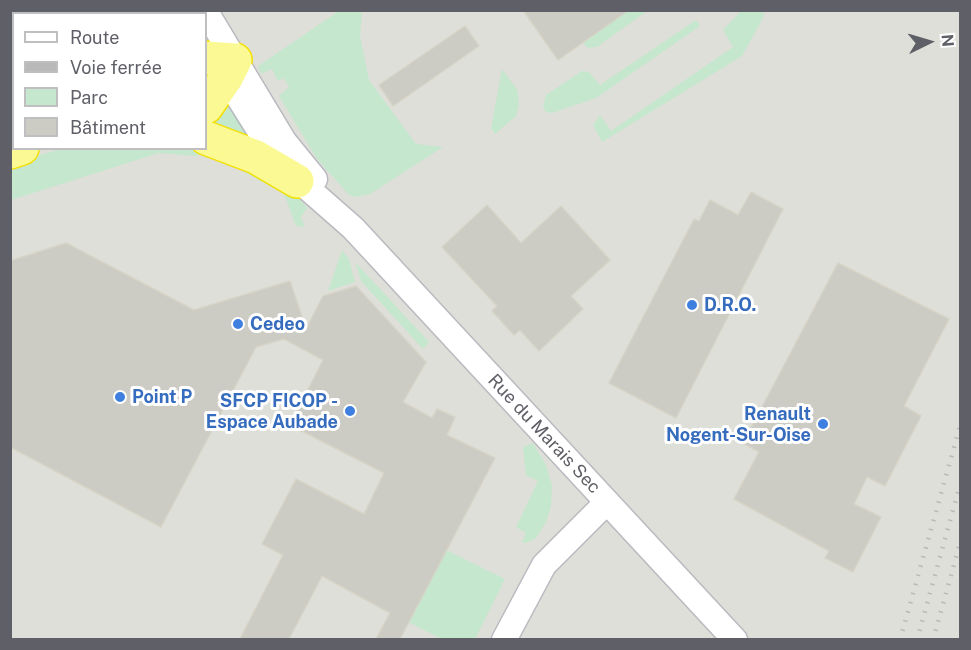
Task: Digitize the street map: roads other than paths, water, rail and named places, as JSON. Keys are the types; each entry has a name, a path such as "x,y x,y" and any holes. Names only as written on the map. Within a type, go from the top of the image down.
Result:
{"highway":[{"path":"207,102 217,60"},
{"path":"207,138 265,161 297,180"}],"street":[{"name":"Rue du Marais Sec","path":"207,15 217,60 276,159 353,228"},
{"name":"Rue du Marais Sec","path":"217,60 353,228 735,639"},
{"path":"504,639 544,565 607,502"}],"railway":[{"path":"900,640 960,426"},
{"path":"917,640 960,485"},
{"path":"933,640 960,543"}],"place":[{"name":"D.R.O.","path":"692,305"},
{"name":"Cedeo","path":"238,324"},
{"name":"Point P","path":"120,397"},
{"name":"SFCP FICOP - Espace Aubade","path":"350,411"},
{"name":"Renault Nogent-Sur-Oise","path":"823,424"}]}
